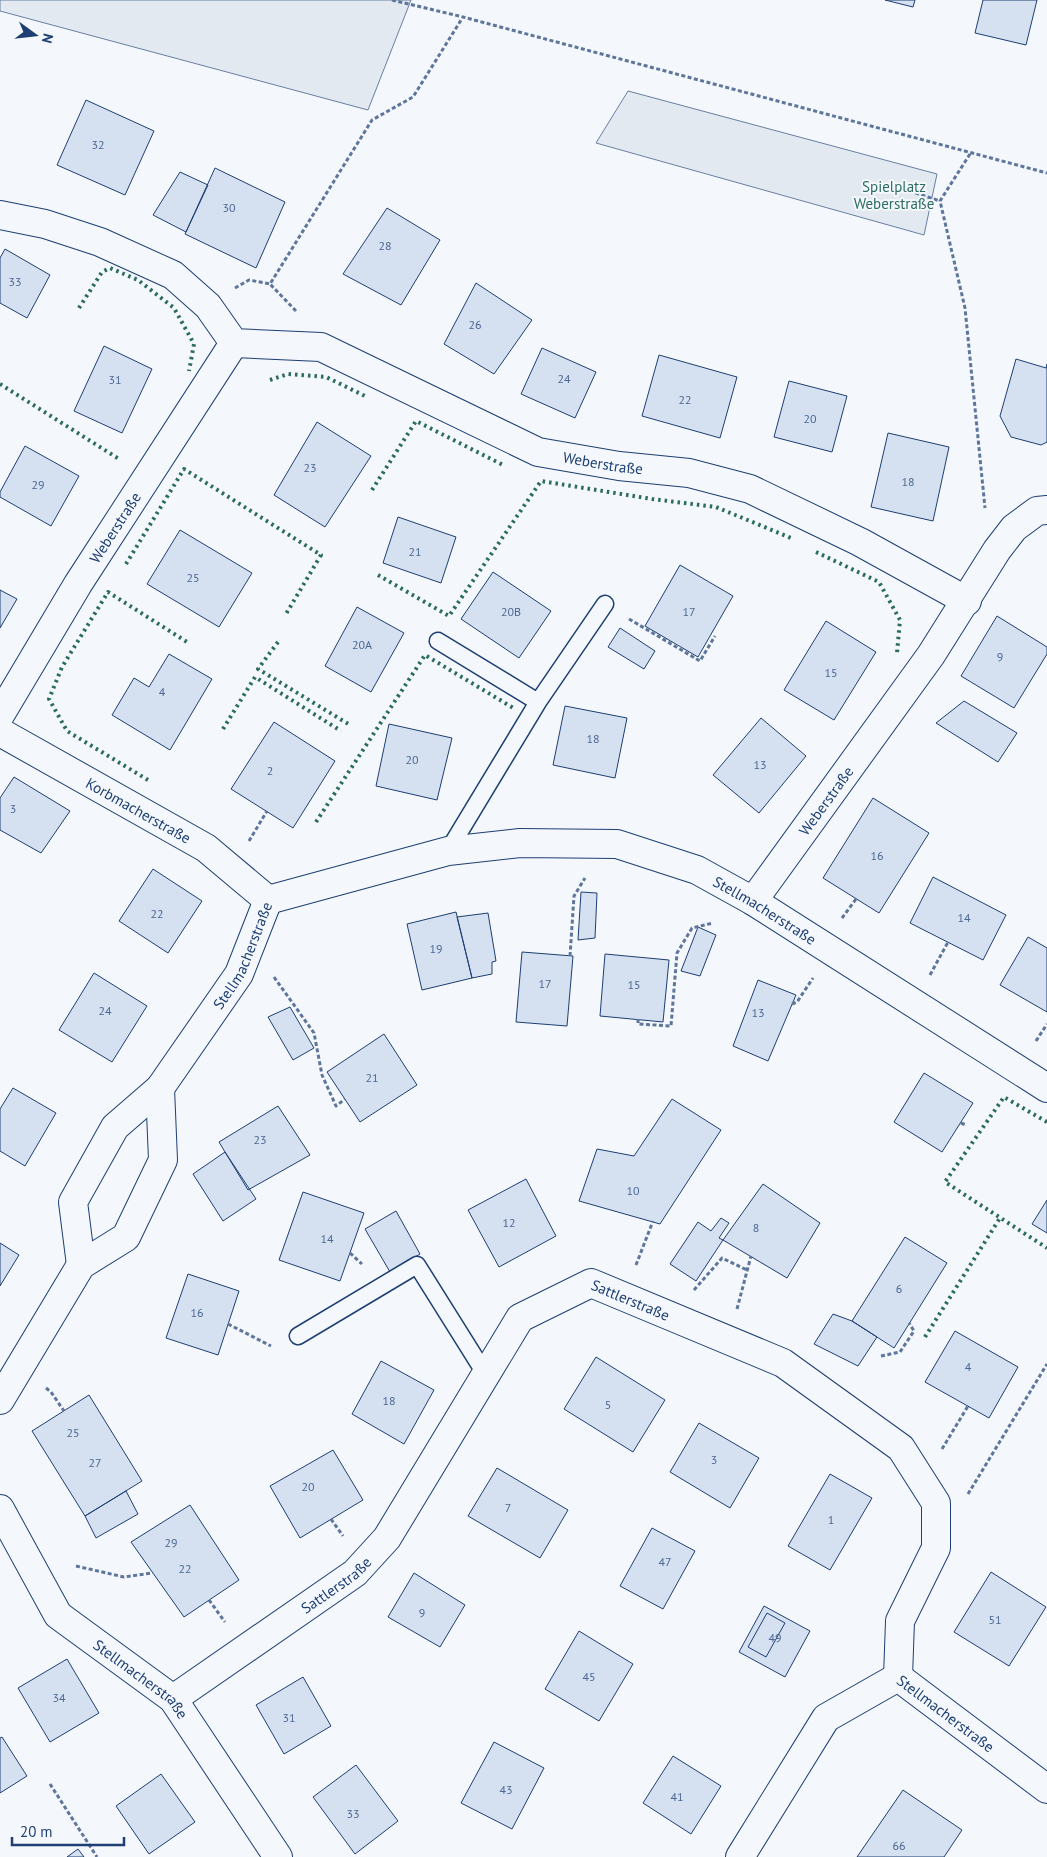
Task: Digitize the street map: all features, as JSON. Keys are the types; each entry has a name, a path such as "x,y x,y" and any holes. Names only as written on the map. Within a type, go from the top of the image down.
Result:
{"street":[{"path":"0,215 45,224 100,242 173,276 208,306 234,343"},
{"name":"Weberstraße","path":"0,715 78,584 234,343 321,347 538,452 619,466 688,472 750,489 860,542 967,601"},
{"name":"Weberstraße","path":"753,901 932,655 997,550 1014,528 1036,512 1047,510"},
{"name":"Korbmacherstraße","path":"0,732 206,848 268,900"},
{"name":"Stellmacherstraße","path":"81,1265 72,1202 115,1126 160,1088 239,974 268,900 448,851 520,843 617,844 697,870 753,901 1047,1088"},
{"path":"0,1400 81,1265 126,1236 163,1160 160,1088"},
{"name":"Sattlerstraße","path":"173,1699 355,1573 388,1538 520,1318 591,1283 783,1363 901,1448 936,1503 936,1548 900,1621 898,1677"},
{"name":"Stellmacherstraße","path":"0,1508 58,1615 173,1699 278,1857"},
{"name":"Stellmacherstraße","path":"740,1857 826,1718 898,1677 1047,1789"}],"lane":[{"path":"448,851 538,702 605,604"},
{"path":"438,640 538,702"},
{"path":"298,1336 417,1265 486,1375"}],"path":[{"path":"392,0 1047,173"},
{"path":"321,347 300,316 270,284 372,120 413,97 462,17"},
{"path":"970,154 940,201 965,308 986,515 1014,528"},
{"path":"877,188 900,188 940,201"},
{"path":"605,604 700,661 715,636"},
{"path":"570,956 574,896 586,875"},
{"path":"638,1020 638,1024 671,1026 677,953 692,928 713,923"},
{"path":"250,944 314,1033 322,1075 336,1106 345,1099"},
{"path":"961,1122 966,1126"},
{"path":"623,1296 653,1221"},
{"path":"730,1341 751,1256"},
{"path":"669,1315 700,1285 722,1258 747,1270"},
{"path":"881,1356 900,1352 914,1331 909,1323"},
{"path":"228,1324 276,1349"},
{"path":"968,1495 1047,1364"},
{"path":"922,1482 968,1406"},
{"path":"76,1566 124,1577 152,1573"},
{"path":"50,1784 97,1857"}],"green space":[{"path":"0,0 411,0 368,110 0,11"},
{"name":"Spielplatz Weberstraße","path":"628,91 937,174 924,235 596,143"}],"building":[{"path":"885,0 915,0 913,7"},
{"path":"983,0 1037,0 1026,45 975,33"},
{"path":"86,100 154,131 125,195 57,165"},
{"path":"215,168 285,202 256,268 185,234"},
{"path":"180,172 208,185 186,232 153,215"},
{"path":"387,208 440,240 401,305 343,274"},
{"path":"5,249 50,275 27,318 0,303 0,258"},
{"path":"476,283 532,320 494,374 444,344"},
{"path":"104,346 152,369 122,433 74,411"},
{"path":"542,348 596,372 575,418 521,394"},
{"path":"659,355 737,377 720,438 642,416"},
{"path":"1016,359 1046,368 1047,364 1047,442 1041,445 1011,437 1000,416"},
{"path":"789,381 847,396 832,452 774,437"},
{"path":"317,422 371,456 325,527 274,495"},
{"path":"888,433 949,447 933,521 871,507"},
{"path":"25,446 79,476 51,526 0,497 0,492"},
{"path":"398,517 456,537 441,583 383,563"},
{"path":"180,530 252,573 219,627 147,584"},
{"path":"680,565 733,596 698,657 645,626"},
{"path":"493,572 551,611 519,658 461,619"},
{"path":"0,590 17,599 0,628"},
{"path":"357,607 404,633 371,692 325,666"},
{"path":"997,616 1047,647 1047,654 1014,708 961,676"},
{"path":"826,621 876,652 834,720 784,690"},
{"path":"620,628 655,651 644,669 608,647"},
{"path":"169,654 212,679 170,750 112,715 134,678 149,687"},
{"path":"964,701 1017,733 998,762 936,723"},
{"path":"565,706 627,718 615,778 553,765"},
{"path":"761,718 806,756 759,813 713,775"},
{"path":"274,722 335,761 293,828 231,789"},
{"path":"389,724 452,738 437,800 376,786"},
{"path":"14,777 70,811 41,853 0,830 0,798"},
{"path":"873,798 929,833 879,913 823,878"},
{"path":"153,869 202,901 168,953 119,921"},
{"path":"933,877 1006,915 983,960 910,923"},
{"path":"581,892 597,893 595,938 578,940"},
{"path":"456,912 472,978 422,990 407,924"},
{"path":"488,913 496,961 492,962 492,974 472,978 457,917"},
{"path":"698,927 716,935 700,976 681,971"},
{"path":"1028,937 1047,948 1047,1012 1000,985"},
{"path":"522,952 573,956 567,1026 516,1022"},
{"path":"605,954 669,960 663,1022 600,1016"},
{"path":"94,973 147,1006 112,1062 59,1030"},
{"path":"758,980 796,995 768,1061 733,1046"},
{"path":"290,1007 314,1048 293,1060 268,1017"},
{"path":"384,1034 417,1085 360,1122 327,1072"},
{"path":"924,1073 973,1103 942,1152 894,1122"},
{"path":"13,1088 56,1113 25,1166 0,1151 0,1109"},
{"path":"672,1099 721,1130 660,1224 579,1201 597,1149 634,1156"},
{"path":"278,1106 310,1155 248,1190 219,1142"},
{"path":"225,1152 256,1199 223,1221 193,1174"},
{"path":"526,1179 556,1236 499,1267 468,1210"},
{"path":"763,1184 820,1223 787,1278 723,1240"},
{"path":"303,1192 364,1213 340,1281 279,1260"},
{"path":"1047,1200 1047,1233 1032,1224"},
{"path":"396,1211 420,1254 390,1272 365,1229"},
{"path":"721,1218 729,1223 719,1238 723,1240 696,1281 670,1264 698,1222 711,1231"},
{"path":"905,1237 947,1263 894,1348 852,1321"},
{"path":"0,1243 19,1255 0,1286"},
{"path":"188,1274 239,1291 218,1355 166,1338"},
{"path":"833,1314 852,1321 877,1337 858,1366 814,1344"},
{"path":"955,1331 1018,1367 989,1418 925,1382"},
{"path":"596,1357 665,1400 633,1452 564,1409"},
{"path":"381,1361 434,1390 404,1444 352,1414"},
{"path":"89,1395 142,1481 85,1516 32,1431"},
{"path":"699,1423 759,1458 730,1508 670,1472"},
{"path":"333,1450 363,1500 300,1538 270,1486"},
{"path":"497,1468 568,1510 540,1558 468,1516"},
{"path":"830,1474 872,1498 830,1570 788,1546"},
{"path":"126,1491 138,1514 96,1538 85,1516"},
{"path":"190,1505 239,1580 184,1617 131,1542"},
{"path":"652,1528 695,1551 663,1609 620,1586"},
{"path":"991,1572 1046,1607 1009,1666 954,1632"},
{"path":"414,1573 465,1605 440,1647 388,1617"},
{"path":"764,1606 810,1631 785,1677 739,1652"},
{"path":"767,1613 785,1623 766,1657 748,1647"},
{"path":"579,1631 633,1664 599,1721 545,1689"},
{"path":"67,1659 99,1713 50,1742 18,1688"},
{"path":"303,1677 331,1726 284,1754 256,1705"},
{"path":"2,1737 27,1776 0,1793 0,1738"},
{"path":"494,1742 544,1768 512,1829 461,1803"},
{"path":"673,1756 721,1786 691,1834 643,1803"},
{"path":"356,1765 398,1821 355,1854 313,1797"},
{"path":"161,1774 195,1822 149,1854 116,1806"},
{"path":"903,1790 962,1830 944,1857 857,1857"},
{"path":"78,1849 84,1857 67,1857"}],"hedge":[{"path":"79,308 102,272 110,268 138,280 174,308 194,344 189,371"},
{"path":"270,380 288,374 326,377 367,397"},
{"path":"0,384 119,459"},
{"path":"372,490 416,421 505,466"},
{"path":"126,564 184,469 321,555 286,614"},
{"path":"378,575 449,616 541,481 716,507 791,538"},
{"path":"816,552 879,582 900,620 897,653"},
{"path":"148,780 67,731 49,699 62,667 108,592 187,642"},
{"path":"278,642 258,669 350,725"},
{"path":"316,822 425,655 515,709"},
{"path":"223,729 255,677 341,731"},
{"path":"1047,1122 1004,1097 945,1182 1047,1248"},
{"path":"925,1337 1000,1218"}]}
